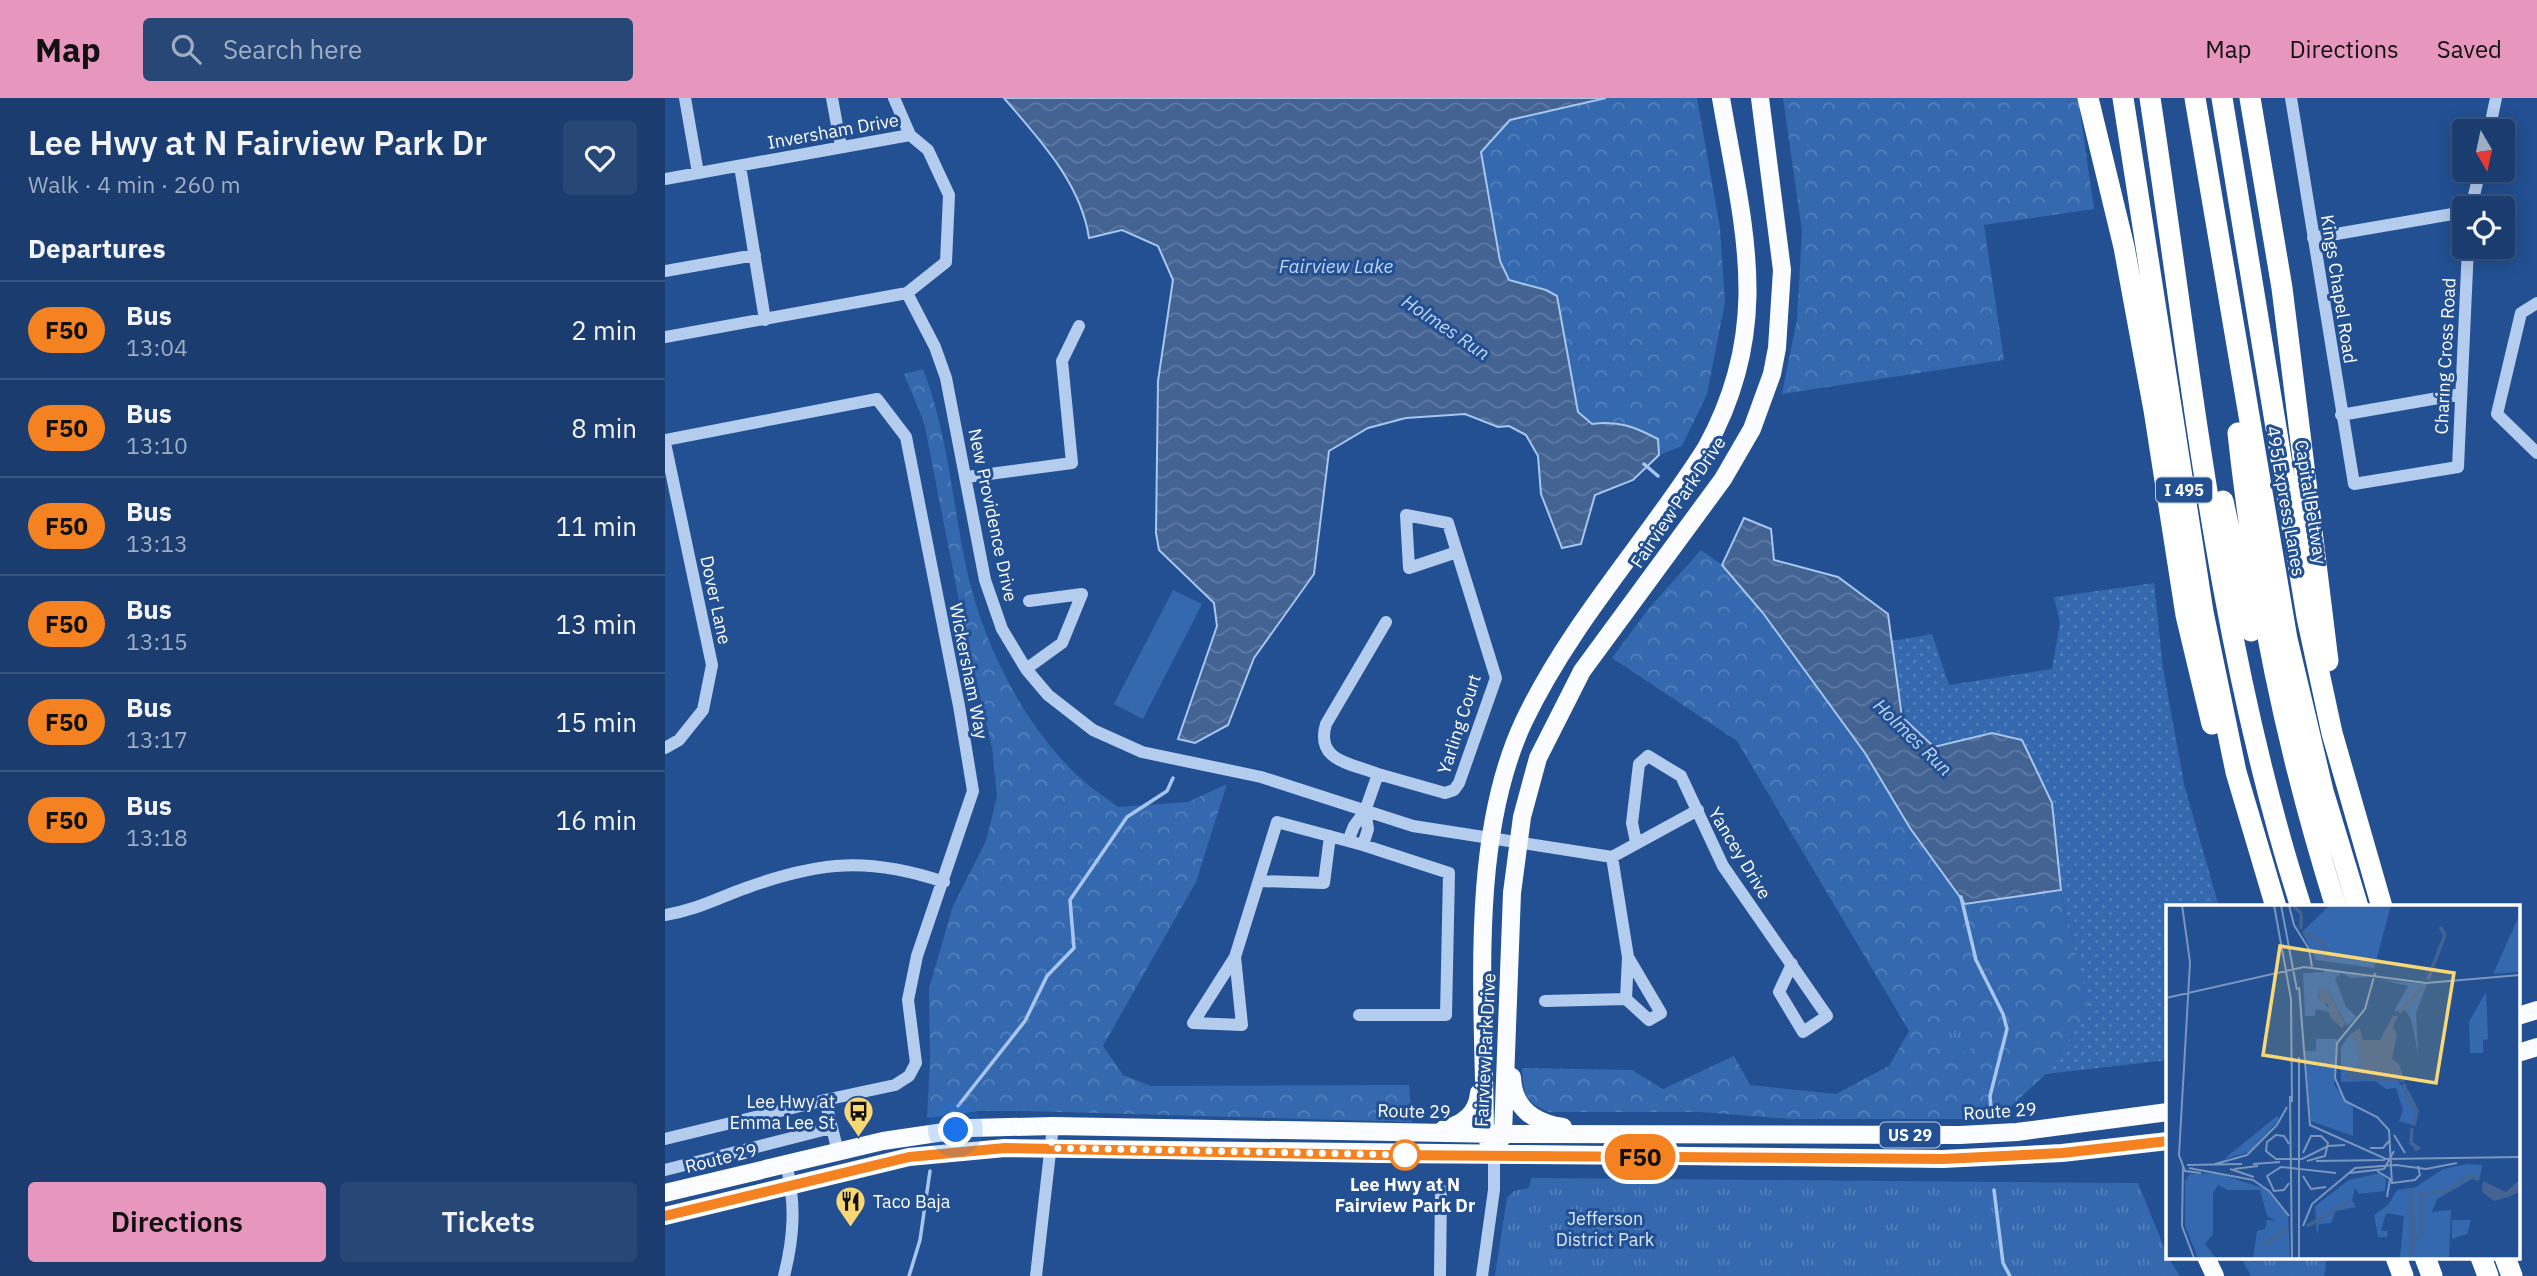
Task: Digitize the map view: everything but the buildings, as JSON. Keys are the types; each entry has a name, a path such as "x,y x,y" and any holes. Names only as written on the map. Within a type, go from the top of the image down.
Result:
{"highway":[{"path":"2088,98 2124,247 2154,410 2189,628 2209,714 2235,799 2266,878"},
{"name":"I 495","path":"2123,98 2203,612 2236,772 2275,905"},
{"name":"I 495","path":"2150,98 2229,624 2258,761 2300,905"},
{"name":"495 Express Lanes","path":"2195,98 2287,639 2323,792 2357,905"},
{"name":"Capital Beltway","path":"2222,98 2307,617 2332,733 2381,905"},
{"path":"2250,98 2282,288 2327,646 2332,733"},
{"path":"2216,233 2256,583 2291,751 2335,905"},
{"path":"2180,293 2271,730 2321,905"},
{"path":"2396,1258 2403,1276"},
{"path":"2425,1258 2432,1276"},
{"path":"2481,1258 2488,1276"},
{"path":"2505,1258 2512,1276"}],"main road":[{"name":"Fairview Park Drive","path":"1494,1134 1484,1016 1485,908 1490,839 1508,763 1538,694 1706,448 1722,420 1740,371 1749,318 1749,281 1721,98"},
{"name":"Fairview Park Drive","path":"1493,1156 1508,1017 1517,843 1535,768 1562,705 1582,671 1723,479 1752,429 1772,374 1779,334 1782,270 1760,98"},
{"path":"2519,1016 2537,1010"},
{"path":"1425,1132 1456,1126 1472,1114 1478,1101 1484,1016"},
{"path":"1508,1017 1512,1083 1523,1110 1543,1122 1602,1132"},
{"path":"2519,1053 2537,1047"},
{"name":"Route 29","path":"665,1193 838,1152 941,1132 1053,1126 1494,1134 1602,1132 1960,1135 2166,1117"},
{"name":"US 29","path":"665,1216 909,1157 967,1150 1051,1148 1493,1156 1943,1159 2062,1153 2166,1141"},
{"path":"2206,1258 2215,1276"}],"street":[{"path":"685,98 698,173"},
{"path":"832,98 841,147"},
{"path":"894,98 911,135"},
{"name":"Kings Chapel Road","path":"2291,98 2354,484"},
{"path":"2492,119 2496,98"},
{"name":"Inversham Drive","path":"665,179 911,135 928,150 949,195 946,262 907,293"},
{"path":"740,166 765,320"},
{"path":"2313,238 2452,214"},
{"path":"665,271 755,255"},
{"name":"Charing Cross Road","path":"2354,484 2458,467 2467,259"},
{"path":"665,337 907,293"},
{"name":"New Providence Drive","path":"907,293 936,350 946,378 992,605 1002,629 1026,669 1073,716 1115,742 1173,759 1261,777 1424,829 1517,843"},
{"path":"2537,303 2521,313 2497,414 2537,453"},
{"path":"967,477 1072,463 1062,361 1079,326"},
{"path":"2341,415 2461,394"},
{"name":"Wickersham Way","path":"665,441 877,399 906,437 959,706 972,791 944,882 917,956 908,1000 916,1063 909,1076 895,1086 665,1139"},
{"name":"Dover Lane","path":"665,441 712,665 703,710 679,740 665,748"},
{"name":"Yarling Court","path":"1386,622 1326,724 1323,745 1329,755 1377,774 1445,793 1454,790 1459,783 1496,678 1457,552 1448,523 1406,515 1409,568 1457,552"},
{"path":"1026,669 1062,643 1082,594 1029,601"},
{"path":"1636,842 1632,823 1639,764 1649,756 1681,776 1698,810"},
{"path":"1348,841 1354,825 1365,811 1377,774"},
{"name":"Yancey Drive","path":"1612,856 1698,810 1723,866 1791,964 1827,1016 1803,1032 1779,992 1791,964"},
{"path":"1363,845 1368,829 1365,811"},
{"path":"1235,957 1242,1025 1193,1023 1235,957 1277,822 1363,845 1449,873 1445,1015 1359,1016"},
{"path":"1259,881 1324,883 1330,836"},
{"path":"1517,843 1612,856 1628,957 1626,999"},
{"path":"665,915 697,909 745,888 830,866 873,864 905,869 944,882"},
{"path":"1545,1001 1626,999 1649,1020 1661,1013 1628,957"},
{"path":"825,1100 838,1152"},
{"path":"1036,1276 1053,1126"},
{"path":"665,1170 831,1128"},
{"path":"1482,1276 1494,1190 1493,1156"},
{"path":"784,1276 793,1244 791,1185 786,1164"},
{"path":"1440,1276 1441,1189"}],"green space":[{"path":"1606,98 1697,98 1720,228 1725,302 1707,394 1682,446 1659,455 1657,439 1626,426 1592,424 1578,412 1557,297 1546,290 1509,280 1500,261 1481,151 1509,120"},
{"path":"1783,98 2078,98 2094,209 1984,225 2004,360 1782,394 1797,319 1802,231"},
{"path":"923,369 938,416 965,562 981,621 1006,678 1039,731 1079,777 1118,807 1188,802 1227,784 1196,882 1103,1046 1123,1075 1151,1086 1409,1085 1412,1122 1024,1111 980,1111 927,1118 929,988 953,906 986,841 997,796 992,747 965,631 924,422 904,374"},
{"path":"1701,550 1722,565 1763,613 1865,753 1910,828 1965,903 2061,890 2089,1009 2046,1074 2005,1112 1962,1119 1790,1119 1700,1112 1549,1112 1534,1104 1527,1096 1522,1068 1632,1070 1663,1089 1734,1056 1750,1085 1836,1094 1889,1066 1909,1031 1737,741 1612,658 1650,607"},
{"path":"2154,583 2163,668 2184,784 2218,905 2166,905 2166,1060 2046,1074 2089,1009 2061,890 2052,803 2022,740 1992,733 1934,747 1907,722 1897,687 1870,656 1892,641 1932,634 1949,685 2052,669 2060,623 2054,597"},
{"path":"1173,590 1202,604 1143,719 1114,704"},
{"path":"1970,1018 1981,1043 1951,1060 1939,1034"},
{"name":"Jefferson District Park","path":"1531,1178 2138,1183 2166,1258 2180,1276 1495,1276 1507,1198 1514,1191 1529,1188"},
{"path":"2242,1258 2327,1258 2324,1276 2251,1276"},
{"path":"1691,1266 1748,1267 1748,1276 1691,1276"}],"water":[{"name":"Fairview Lake","path":"1004,98 1606,98 1510,120 1481,152 1500,261 1509,280 1546,290 1557,296 1578,412 1592,424 1626,426 1658,439 1659,455 1633,480 1595,495 1581,544 1562,548 1541,494 1538,456 1526,435 1509,426 1498,427 1465,414 1406,418 1368,428 1329,451 1314,574 1254,658 1228,725 1195,743 1178,739 1217,626 1214,603 1159,550 1156,533 1158,381 1173,280 1158,246 1122,230 1089,238 1084,218 1068,180"},
{"path":"1744,518 1771,529 1774,560 1838,577 1888,614 1902,717 1934,747 1992,733 2022,740 2052,803 2061,890 1965,904 1910,828 1865,753 1763,613 1722,565"}],"waterway":[{"name":"Holmes Run","path":"1644,464 1658,476"},
{"path":"958,1106 1025,1021 1047,976 1074,948 1070,900 1127,817 1167,791 1173,778"},
{"name":"Holmes Run","path":"1961,897 1976,960 2003,1014 2007,1029 1990,1096 1991,1108"},
{"path":"909,1276 920,1240 930,1171"},
{"name":"Holmes Run","path":"1994,1190 2003,1263 2010,1276"}],"bus line":[{"name":"F50","path":"665,1216 909,1157 1005,1148 1379,1155 1943,1159 2062,1153 2166,1141"}],"place":[{"name":"Lee Hwy at Emma Lee St","path":"858,1138"},
{"name":"Lee Hwy at N Fairview Park Dr","path":"1405,1155"},
{"name":"Taco Baja","path":"850,1228"}],"route":[{"path":"956,1130 1053,1126 1051,1148 1413,1155 1405,1155"}]}
